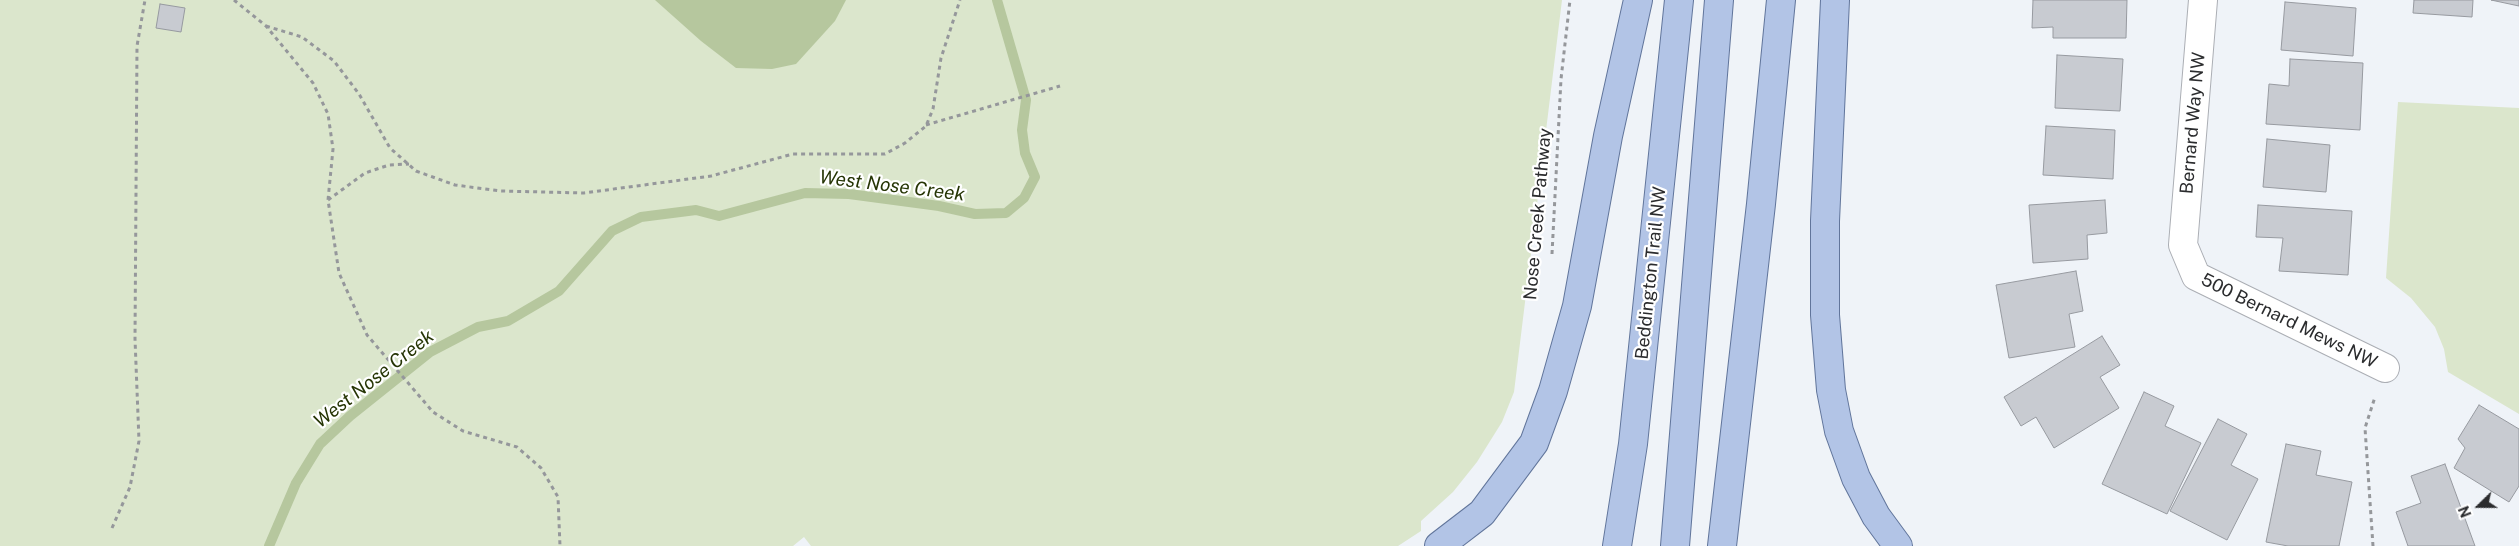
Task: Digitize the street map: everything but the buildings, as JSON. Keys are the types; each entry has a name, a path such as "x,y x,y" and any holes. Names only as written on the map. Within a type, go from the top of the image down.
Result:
{"main road":[{"path":"1439,546 1482,513 1534,443 1553,391 1577,306 1608,136 1638,0"},
{"name":"Beddington Trail NW","path":"1617,546 1633,444 1679,0"},
{"path":"1675,546 1719,0"},
{"path":"1722,546 1761,204 1781,0"},
{"path":"1835,0 1825,221 1825,315 1831,390 1839,431 1856,478 1876,516 1898,546"}],"street":[{"name":"Bernard Way NW","path":"2183,245 2203,0"},
{"name":"500 Bernard Mews NW","path":"2183,245 2196,276 2385,368"}],"path":[{"path":"112,528 130,487 139,441 135,339 137,46 145,0"},
{"path":"234,0 266,26 313,83 328,114 333,149 328,200 339,273 367,335 433,412 462,431 517,447 541,468 558,497 560,546"},
{"path":"926,126 933,110 941,58 960,0"},
{"name":"Nose Creek Pathway","path":"1551,257 1561,79 1570,0"},
{"path":"266,26 302,37 334,61 359,94 390,148 416,171 455,185 501,191 584,193 711,176 793,154 885,154 905,143 926,126 1060,86"},
{"path":"328,200 365,173 389,165 409,164"},
{"path":"2373,546 2365,428 2385,368"}],"shaded area":[{"path":"0,0 1562,0 1514,392 1502,422 1477,462 1453,492 1421,521 1421,531 1398,546 811,546 804,537 793,546 0,546"},
{"path":"655,0 846,0 835,21 796,64 772,69 736,68 701,41"},
{"path":"2398,102 2519,108 2519,414 2448,372 2444,349 2435,327 2411,298 2386,278"}],"waterway":[{"name":"West Nose Creek","path":"269,546 296,483 320,444 350,416 430,352 478,327 508,321 559,291 612,231 641,217 696,210 719,216 805,193 849,194 939,206 975,214 1006,213 1024,198 1035,177 1025,153 1022,130 1026,100 997,0"}]}
